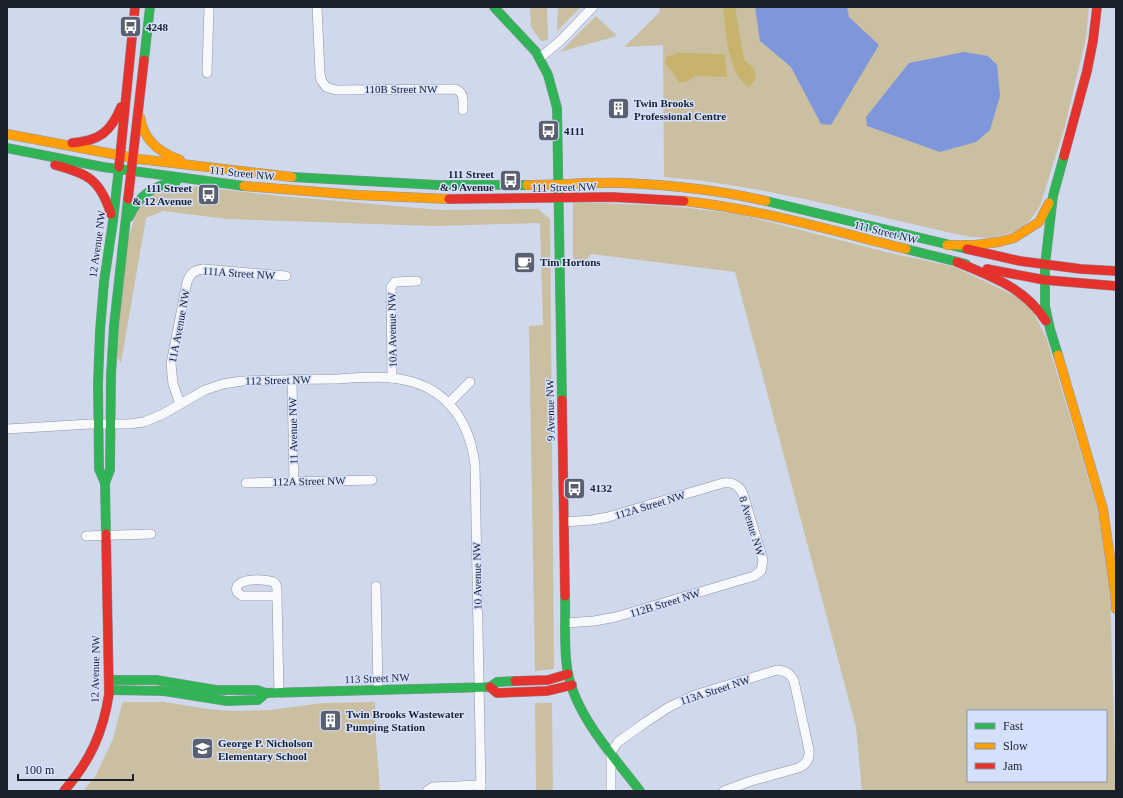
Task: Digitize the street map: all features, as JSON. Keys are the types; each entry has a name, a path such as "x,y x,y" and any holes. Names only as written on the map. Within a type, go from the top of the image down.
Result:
{"main road":[{"name":"12 Avenue NW","path":"105,483 98,469 98,384 100,331 104,282 120,156 136,7"},
{"name":"12 Avenue NW","path":"64,791 78,776 95,746 106,713 109,690 105,483 110,470 111,375 114,326 150,7"},
{"name":"9 Avenue NW","path":"494,7 532,46 540,58 551,84 557,108 566,654 568,674 586,715 640,791"},
{"path":"1097,7 1093,41 1087,71 1053,196 1045,265 1045,306 1050,329 1070,392 1103,509 1116,592 1116,609"},
{"path":"56,144 83,143 106,133 117,120 123,104 127,84"},
{"path":"140,94 140,122 151,142 164,153 194,166"},
{"name":"111 Street NW","path":"7,134 132,158 278,176 358,182 438,185 559,185 623,183 673,186 718,191 994,256 1045,265 1116,271"},
{"name":"111 Street NW","path":"7,148 131,172 276,189 381,197 448,200 622,198 669,200 742,210 1011,274 1045,280 1116,286"},
{"path":"7,152 18,157 67,168 89,177 98,185 107,201 112,221"},
{"path":"125,230 133,208 147,192 168,182 194,180"},
{"path":"947,245 975,245 999,242 1014,238 1038,222 1053,196"},
{"path":"957,262 1015,288 1042,312 1050,329"},
{"name":"113 Street NW","path":"109,680 156,680 216,690 257,690 266,693 279,693 490,687 497,682 548,680 568,674"},
{"name":"113 Street NW","path":"490,687 497,693 547,691 562,689 572,685"},
{"name":"113 Street NW","path":"109,690 164,691 227,701 258,700 266,693"}],"street":[{"path":"207,73 209,7"},
{"name":"110B Street NW","path":"317,7 320,73 323,84 329,89 455,89 459,90 462,94 463,110"},
{"path":"540,58 560,41 593,7"},
{"name":"111A Street NW","path":"193,273 203,269 286,276"},
{"name":"11A Avenue NW","path":"180,404 173,384 171,364 187,282 193,273"},
{"name":"10A Avenue NW","path":"392,378 391,287 395,282 417,281"},
{"name":"112 Street NW","path":"7,428 134,423 150,420 164,414 205,390 223,384 242,381 392,378 419,385 449,403"},
{"name":"11 Avenue NW","path":"292,380 294,482"},
{"path":"449,403 470,382"},
{"name":"10 Avenue NW","path":"427,791 433,787 481,788 475,465 469,436 459,415 449,403"},
{"name":"112A Street NW","path":"246,483 372,480"},
{"name":"112A Street NW","path":"564,522 608,517 723,483 735,484"},
{"name":"8 Avenue NW","path":"735,484 739,487 743,494 763,556 763,567 761,571"},
{"path":"86,536 151,534"},
{"name":"112B Street NW","path":"566,623 616,618 754,576 761,571"},
{"path":"376,586 378,689"},
{"path":"277,596 279,693"},
{"name":"113A Street NW","path":"611,752 618,742 657,714 681,700 708,690 777,670 787,672 794,681 809,750 808,761 803,766 798,768 751,781 724,791"},
{"path":"611,752 611,791"}],"shaded area":[{"path":"530,7 547,7 548,40 541,41 531,27"},
{"path":"558,7 581,7 557,31"},
{"path":"659,7 1089,7 1086,38 1065,126 1040,206 1030,220 1019,230 994,238 971,237 780,194 703,181 664,177 663,45 624,47 660,12"},
{"path":"723,7 735,7 744,60 754,68 756,80 749,87 742,81 732,62 727,39"},
{"path":"596,16 617,36 560,52"},
{"path":"677,53 725,54 727,77 696,76 685,82 679,82 670,68 665,64 666,57"},
{"path":"193,186 280,196 441,210 538,209 550,219 553,669 535,671 529,326 543,325 540,223 435,226 227,219 163,211 146,218 121,363 116,356 127,243 138,206 151,193 168,187"},
{"path":"573,202 671,206 739,214 886,252 955,267 1028,302 1046,337 1098,511 1110,587 1116,791 862,791 856,727 735,272 591,254 585,261 573,269"},
{"name":"George P. Nicholson Elementary School","path":"124,702 164,702 208,709 233,711 270,710 323,703 375,702 380,791 83,791 95,777 113,739 122,704"},
{"path":"535,703 552,703 553,791 536,791"}],"water":[{"path":"755,7 847,7 849,17 879,45 831,125 821,124 791,67 760,41"},
{"path":"964,52 988,56 997,65 1000,96 990,130 976,142 940,152 867,126 866,117 909,63"}],"traffic: fast":[{"path":"144,60 150,7"},
{"path":"494,7 536,52 548,75 557,108 562,400"},
{"path":"7,148 103,167 244,186"},
{"path":"1058,355 1045,306 1045,265 1053,196 1064,156"},
{"path":"106,534 105,483 99,469 98,384 104,282 119,167"},
{"path":"292,177 438,185 527,185"},
{"path":"129,217 137,203 147,193 160,186 176,182"},
{"path":"105,483 110,470 111,375 114,326 128,199"},
{"path":"766,201 967,249"},
{"path":"906,249 966,264"},
{"path":"565,596 566,664 572,689 587,720 640,791"},
{"path":"109,680 156,680 216,690 257,690 266,693 490,687 497,682 515,681"},
{"path":"109,690 164,691 227,701 258,700 266,693"}],"traffic: slow":[{"path":"140,117 145,133 149,139 159,149 180,160"},
{"path":"7,134 139,159 292,177"},
{"path":"527,185 600,183 642,184 713,191 766,201"},
{"path":"244,186 357,195 449,199"},
{"path":"684,201 740,209 768,215 906,249"},
{"path":"947,245 975,245 999,242 1014,238 1039,222 1049,203"},
{"path":"1058,355 1103,509 1116,609"}],"traffic: jam":[{"path":"119,167 135,7"},
{"path":"1064,156 1087,71 1093,41 1097,7"},
{"path":"128,199 144,60"},
{"path":"72,143 90,140 103,134 113,123 121,107"},
{"path":"55,165 85,175 92,180 102,193 111,214"},
{"path":"449,199 612,197 684,201"},
{"path":"967,249 1020,261 1081,269 1116,271"},
{"path":"957,262 995,278 1017,291 1037,309 1046,321"},
{"path":"987,269 1045,280 1116,286"},
{"path":"562,400 565,596"},
{"path":"64,791 81,769 94,746 103,721 109,694 106,534"},
{"path":"515,681 548,680 568,674"},
{"path":"490,687 497,693 547,691 572,685"}],"place":[{"name":"4248","path":"131,27"},
{"name":"Twin Brooks Professional Centre","path":"619,109"},
{"name":"4111","path":"549,131"},
{"name":"111 Street & 9 Avenue","path":"510,180"},
{"name":"111 Street & 12 Avenue","path":"208,194"},
{"name":"Tim Hortons","path":"525,262"},
{"name":"4132","path":"575,488"},
{"name":"Twin Brooks Wastewater Pumping Station","path":"331,720"},
{"name":"George P. Nicholson Elementary School","path":"202,749"}]}
